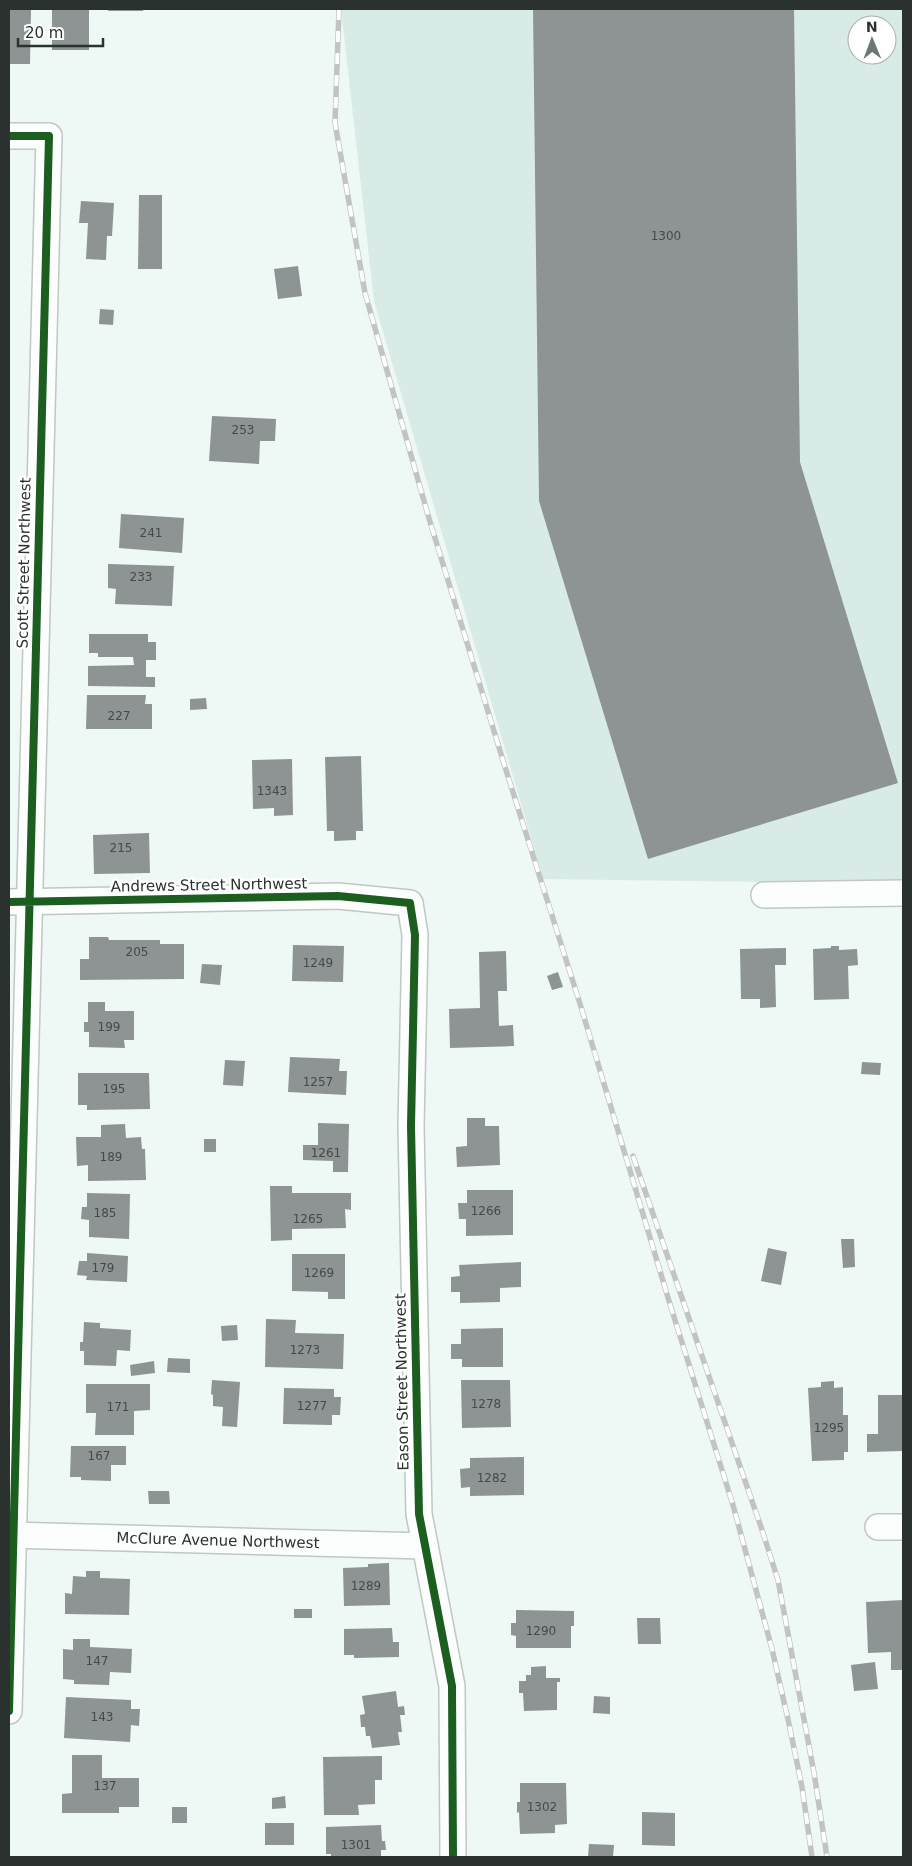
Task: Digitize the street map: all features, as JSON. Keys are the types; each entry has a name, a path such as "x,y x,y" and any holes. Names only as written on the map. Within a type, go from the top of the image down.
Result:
{"street":[{"name":"Scott Street Northwest","path":"9,136 49,136 19,902 9,1711"},
{"path":"764,895 903,893"},
{"name":"Andrews Street Northwest","path":"19,902 338,896 410,903"},
{"name":"Eason Street Northwest","path":"410,903 415,935 411,1126 419,1514 452,1686 452,1857"},
{"path":"878,1527 903,1527"},
{"name":"McClure Avenue Northwest","path":"11,1535 426,1546"}],"shaded area":[{"path":"341,9 903,9 903,884 543,879 374,301"}],"building":[{"path":"9,9 31,9 30,64 9,64"},
{"path":"52,9 89,9 89,50 52,50"},
{"path":"108,9 143,9 143,11 108,11"},
{"path":"533,9 794,9 800,462 898,783 648,859 539,501"},
{"path":"139,195 162,195 162,269 138,269"},
{"path":"81,201 114,203 112,236 107,236 106,260 86,259 88,223 79,223"},
{"path":"298,266 302,296 278,299 274,269"},
{"path":"100,309 114,310 113,325 99,324"},
{"path":"212,416 276,419 275,441 260,441 259,464 209,461"},
{"path":"121,514 184,518 182,553 119,548"},
{"path":"108,564 174,566 172,606 115,604 116,589 108,588"},
{"path":"89,634 148,634 148,642 156,642 156,660 146,660 146,677 155,677 155,687 88,686 88,666 134,665 133,657 98,657 98,653 89,653"},
{"path":"87,695 146,695 145,704 152,704 152,729 86,729"},
{"path":"206,698 207,709 190,710 190,699"},
{"path":"361,756 363,831 356,831 356,840 334,841 334,831 327,831 325,757"},
{"path":"292,759 293,815 274,816 274,808 253,809 252,760"},
{"path":"149,833 150,873 94,874 93,835"},
{"path":"89,937 108,937 109,940 160,940 160,944 184,944 184,979 80,980 80,959 89,959"},
{"path":"293,945 344,946 343,982 292,981"},
{"path":"831,946 839,946 839,950 857,949 858,965 848,966 849,999 814,1000 813,949 831,948"},
{"path":"786,948 786,965 775,965 776,1007 760,1008 760,999 741,999 740,949"},
{"path":"506,951 507,991 498,991 499,1026 513,1025 514,1046 450,1048 449,1009 480,1008 479,952"},
{"path":"202,964 222,965 220,985 200,983"},
{"path":"558,972 563,987 552,990 547,976"},
{"path":"88,1002 105,1002 105,1011 134,1011 134,1040 124,1040 125,1048 89,1047 89,1032 84,1032 84,1022 88,1022"},
{"path":"290,1057 340,1059 339,1071 347,1071 346,1095 288,1092"},
{"path":"225,1060 245,1061 243,1086 223,1085"},
{"path":"862,1062 881,1063 880,1075 861,1074"},
{"path":"78,1073 149,1073 150,1109 87,1110 87,1105 78,1105"},
{"path":"467,1118 485,1118 485,1126 499,1126 500,1165 457,1167 456,1147 467,1146"},
{"path":"318,1123 349,1124 348,1172 333,1172 333,1161 303,1160 303,1145 318,1145"},
{"path":"125,1124 126,1138 141,1137 142,1149 145,1149 146,1180 88,1181 88,1165 77,1166 76,1137 101,1137 101,1125"},
{"path":"204,1139 216,1139 216,1152 204,1152"},
{"path":"270,1186 292,1186 292,1193 351,1193 351,1210 345,1209 346,1228 292,1229 292,1240 271,1241"},
{"path":"467,1190 513,1190 513,1235 466,1236 466,1219 459,1219 458,1203 467,1203"},
{"path":"87,1193 130,1194 129,1239 89,1237 89,1220 81,1219 82,1207 87,1207"},
{"path":"841,1239 854,1239 855,1267 843,1268"},
{"path":"768,1248 787,1252 781,1285 761,1281"},
{"path":"87,1253 128,1256 127,1282 86,1280 87,1276 77,1275 79,1261 87,1261"},
{"path":"292,1254 345,1254 345,1299 328,1299 328,1292 292,1291"},
{"path":"521,1262 521,1287 500,1288 500,1302 460,1303 460,1292 451,1292 451,1277 460,1276 459,1265"},
{"path":"266,1319 296,1320 295,1333 344,1334 343,1369 265,1367"},
{"path":"84,1322 100,1323 100,1328 131,1330 130,1351 117,1350 116,1366 84,1365 84,1351 80,1351 80,1342 83,1342"},
{"path":"237,1325 238,1340 222,1341 221,1326"},
{"path":"503,1328 503,1367 462,1367 462,1359 451,1359 451,1344 461,1344 461,1329"},
{"path":"168,1358 190,1359 190,1373 167,1372"},
{"path":"154,1361 155,1373 131,1376 130,1365"},
{"path":"212,1380 240,1382 237,1427 222,1426 223,1407 213,1406 213,1395 211,1394"},
{"path":"461,1380 510,1380 511,1427 462,1428"},
{"path":"834,1381 834,1388 843,1387 843,1415 848,1415 848,1452 844,1452 844,1460 812,1461 808,1388 821,1387 821,1382"},
{"path":"86,1384 150,1384 150,1410 134,1411 134,1435 95,1435 96,1413 86,1413"},
{"path":"284,1388 334,1389 334,1397 341,1397 340,1415 332,1415 332,1425 283,1424"},
{"path":"878,1395 903,1395 903,1451 867,1452 867,1434 878,1434"},
{"path":"71,1446 126,1446 126,1465 111,1465 111,1481 81,1480 81,1477 70,1477"},
{"path":"524,1457 524,1495 470,1496 470,1487 461,1488 460,1469 470,1468 470,1458"},
{"path":"148,1491 169,1491 170,1504 149,1504"},
{"path":"389,1563 390,1605 344,1606 343,1568 368,1567 368,1564"},
{"path":"86,1571 100,1571 100,1578 130,1579 129,1615 65,1614 65,1593 72,1594 73,1576 86,1577"},
{"path":"903,1600 903,1670 891,1670 891,1652 868,1653 866,1602"},
{"path":"294,1609 312,1609 312,1618 294,1618"},
{"path":"516,1610 574,1611 574,1626 571,1626 571,1648 516,1648 516,1636 511,1635 511,1623 516,1623"},
{"path":"637,1618 660,1618 661,1644 638,1644"},
{"path":"392,1628 393,1642 399,1642 399,1657 354,1658 354,1655 344,1655 344,1629"},
{"path":"73,1639 90,1639 90,1647 132,1649 131,1673 110,1672 109,1685 74,1684 74,1680 63,1679 63,1649 73,1650"},
{"path":"875,1662 878,1689 854,1691 851,1665"},
{"path":"546,1666 546,1678 560,1678 560,1682 557,1682 557,1710 524,1711 523,1693 519,1693 519,1681 526,1681 526,1675 531,1675 531,1667"},
{"path":"396,1691 398,1707 404,1706 405,1715 400,1715 402,1732 398,1732 400,1745 372,1748 370,1736 366,1736 365,1727 361,1727 360,1715 365,1714 362,1696"},
{"path":"594,1696 610,1697 610,1714 593,1713"},
{"path":"66,1697 131,1700 131,1709 140,1709 139,1726 131,1725 130,1742 64,1738"},
{"path":"72,1755 102,1755 102,1778 139,1778 139,1807 119,1807 119,1813 62,1813 62,1794 72,1793"},
{"path":"382,1756 382,1780 375,1780 375,1804 358,1805 359,1815 324,1815 323,1757"},
{"path":"520,1783 566,1783 567,1824 555,1825 555,1833 520,1834 517,1802 520,1802"},
{"path":"285,1796 286,1808 272,1809 272,1798"},
{"path":"172,1807 187,1807 187,1823 172,1823"},
{"path":"642,1812 675,1813 675,1846 642,1845"},
{"path":"265,1823 294,1823 294,1845 265,1845"},
{"path":"381,1825 382,1841 385,1841 386,1850 381,1850 381,1857 331,1857 331,1854 326,1854 326,1827"},
{"path":"589,1844 614,1845 613,1857 588,1857"}],"railway":[{"path":"339,9 335,123 365,293 428,515 733,1505 772,1649 789,1724 802,1787 812,1857"},
{"path":"633,1156 778,1580 814,1773 827,1857"}],"cycle path":[{"path":"9,136 49,136 9,1711"},
{"path":"9,902 338,896 410,903 415,935 411,1126 419,1514 452,1686 453,1857"}]}
